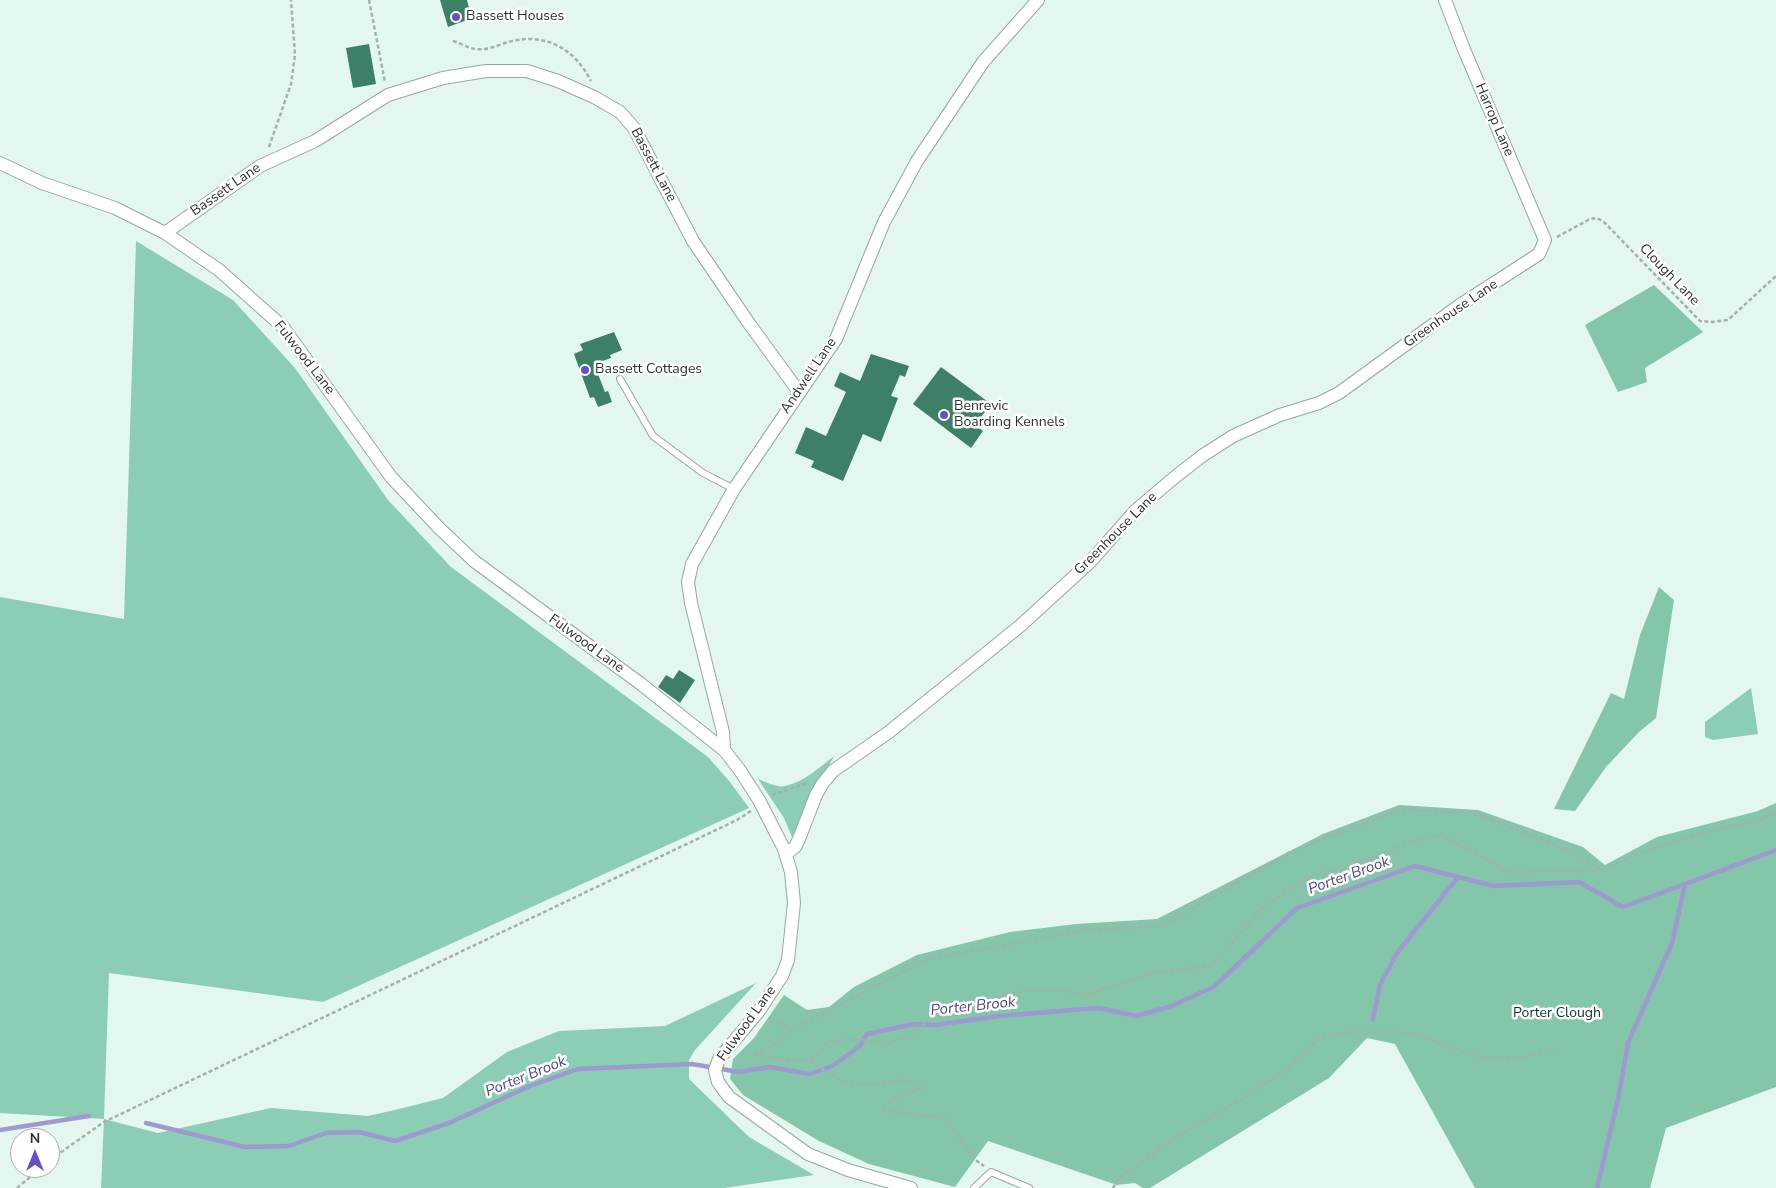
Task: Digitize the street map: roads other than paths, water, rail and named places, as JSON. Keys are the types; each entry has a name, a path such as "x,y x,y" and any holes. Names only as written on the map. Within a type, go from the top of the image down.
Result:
{"street":[{"name":"Andwell Lane","path":"724,750 723,732 691,603 688,582 692,564 734,488 836,338 884,222 917,161 983,62 1038,0"},
{"name":"Harrop Lane","path":"1445,0 1545,240"},
{"name":"Bassett Lane","path":"165,233 260,166 315,141 388,95 443,78 486,71 527,71 558,81 594,97 620,112 634,128 693,241 748,322 799,392"},
{"name":"Fulwood Lane","path":"0,163 42,183 115,208 165,233 219,270 283,327 391,477 439,528 474,561 641,684 724,750 759,800 786,854 791,872 794,904 788,960 782,976 758,1011 719,1059 715,1070 718,1082 729,1097 808,1154 848,1170 911,1188"},
{"name":"Greenhouse Lane","path":"786,854 795,847 816,795 823,783 833,772 889,732 1020,626 1090,562 1136,510 1176,477 1202,456 1233,436 1280,416 1319,403 1339,393 1460,305 1539,254 1545,240"}],"lane":[{"path":"620,379 653,436 703,473 734,488"},
{"path":"974,1188 991,1172 1029,1188"}],"waterway":[{"name":"Porter Brook","path":"146,1123 245,1147 289,1146 326,1133 359,1132 395,1141 449,1123 530,1086 578,1069 692,1064 739,1072 770,1067 810,1074 832,1066 859,1047 867,1034 914,1024 935,1025 999,1016 1099,1008 1136,1016 1172,1006 1215,986 1297,908 1415,866 1494,886 1579,882 1623,907 1776,850"},
{"path":"1373,1019 1380,985 1397,953 1458,877"},
{"path":"1597,1188 1619,1095 1628,1043 1672,943 1685,884"},
{"name":"Porter Brook","path":"0,1130 89,1116"}],"place":[{"name":"Bassett Houses","path":"456,17"},
{"name":"Bassett Cottages","path":"585,370"},
{"name":"Benrevic Boarding Kennels","path":"944,415"}],"park label":[{"name":"Porter Clough","path":"1557,1014"}]}
